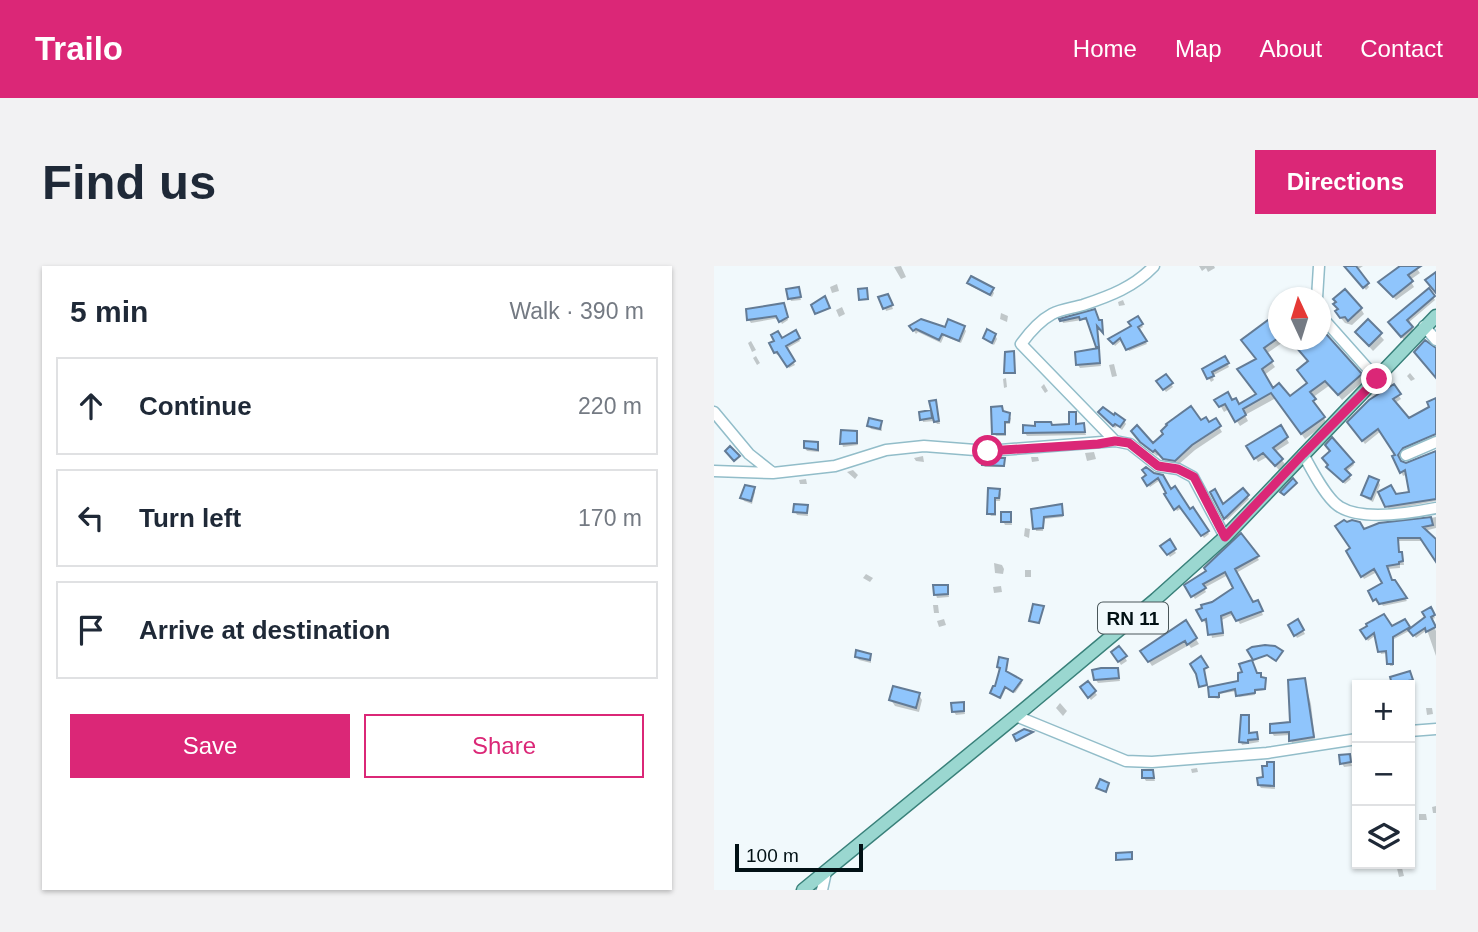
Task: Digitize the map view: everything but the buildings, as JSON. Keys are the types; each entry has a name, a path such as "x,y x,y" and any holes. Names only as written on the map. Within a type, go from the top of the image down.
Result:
{"main road":[{"name":"RN 11","path":"803,890 1156,599 1225,537 1436,316"}],"street":[{"path":"1115,441 1021,344 1041,320 1055,312 1081,306 1128,288 1154,266"},
{"path":"1318,287 1319,266"},
{"path":"1331,326 1377,379"},
{"path":"1424,326 1436,340"},
{"path":"714,412 749,454 773,472"},
{"path":"714,471 807,471 835,466 886,450 924,446 988,451 1115,441 1129,443 1158,466 1178,469 1194,477 1225,537"},
{"path":"1406,455 1436,442"},
{"path":"1303,454 1339,507 1354,512 1397,515 1436,509"},
{"path":"1016,716 1126,761 1153,762 1266,753 1352,740"},
{"path":"1415,731 1436,729"},
{"path":"822,890 826,872"}],"route":[{"path":"988,451 1115,441 1129,443 1158,466 1178,469 1194,477 1225,537 1377,379"}]}
